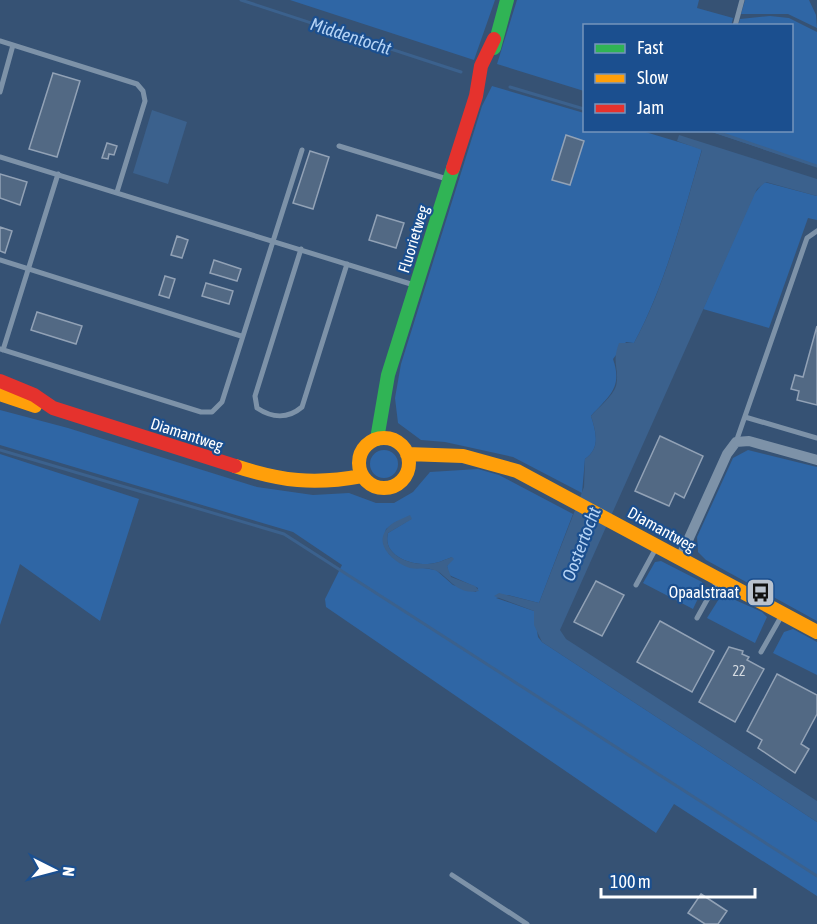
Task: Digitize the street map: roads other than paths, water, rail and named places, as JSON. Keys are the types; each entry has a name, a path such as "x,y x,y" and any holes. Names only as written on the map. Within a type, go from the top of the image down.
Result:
{"street":[{"name":"Fluorietweg","path":"383,439 385,392 449,179 476,96 487,76 494,39 506,1"},
{"name":"Diamantweg","path":"0,381 34,395 53,408 271,478 290,482 312,481 361,471"},
{"name":"Diamantweg","path":"0,394 40,408 53,408"},
{"path":"383,439 398,443 408,460 402,481 388,488 373,486 361,471 363,449 383,439"},
{"path":"680,558 727,454 736,442 749,441 817,460"},
{"name":"Diamantweg","path":"408,460 433,451 503,465 615,522 817,632"}],"lane":[{"path":"736,24 742,0"},
{"path":"0,41 137,84 143,91 145,101 117,192"},
{"path":"0,92 13,45"},
{"path":"339,146 449,179"},
{"path":"58,174 2,349 201,412 212,412 222,402 241,336 302,150"},
{"path":"0,157 416,285"},
{"path":"736,442 807,238 817,231"},
{"path":"301,249 255,396 257,408 268,415 294,414 303,407 347,264"},
{"path":"0,260 241,336"},
{"path":"744,417 817,438"},
{"path":"636,585 658,546"},
{"path":"697,618 718,579"},
{"path":"761,652 783,613"},
{"path":"452,875 527,924"}],"water":[{"path":"152,110 187,122 168,184 133,173"},
{"name":"Oostertocht","path":"679,135 817,179 817,196 766,182 757,189 560,630 566,639 817,801 817,822 542,642 534,625 534,611 494,596 499,593 539,603 584,487 585,459 593,450 596,439 591,416 609,398 616,386 616,356 619,343 634,343 655,298 681,224 702,150 677,141"},
{"path":"410,515 412,519 388,533 387,541 393,553 413,563 421,564 434,563 452,557 454,559 447,566 451,577 475,586 479,591 471,592 458,588 439,572 404,566 388,554 383,542 386,530"}],"waterway":[{"name":"Middentocht","path":"241,0 461,72"},
{"name":"Middentocht","path":"510,87 583,109"},
{"name":"Middentocht","path":"717,132 817,166"},
{"path":"0,450 284,534 817,876"}],"place":[{"name":"Opaalstraat","path":"760,592"}]}
